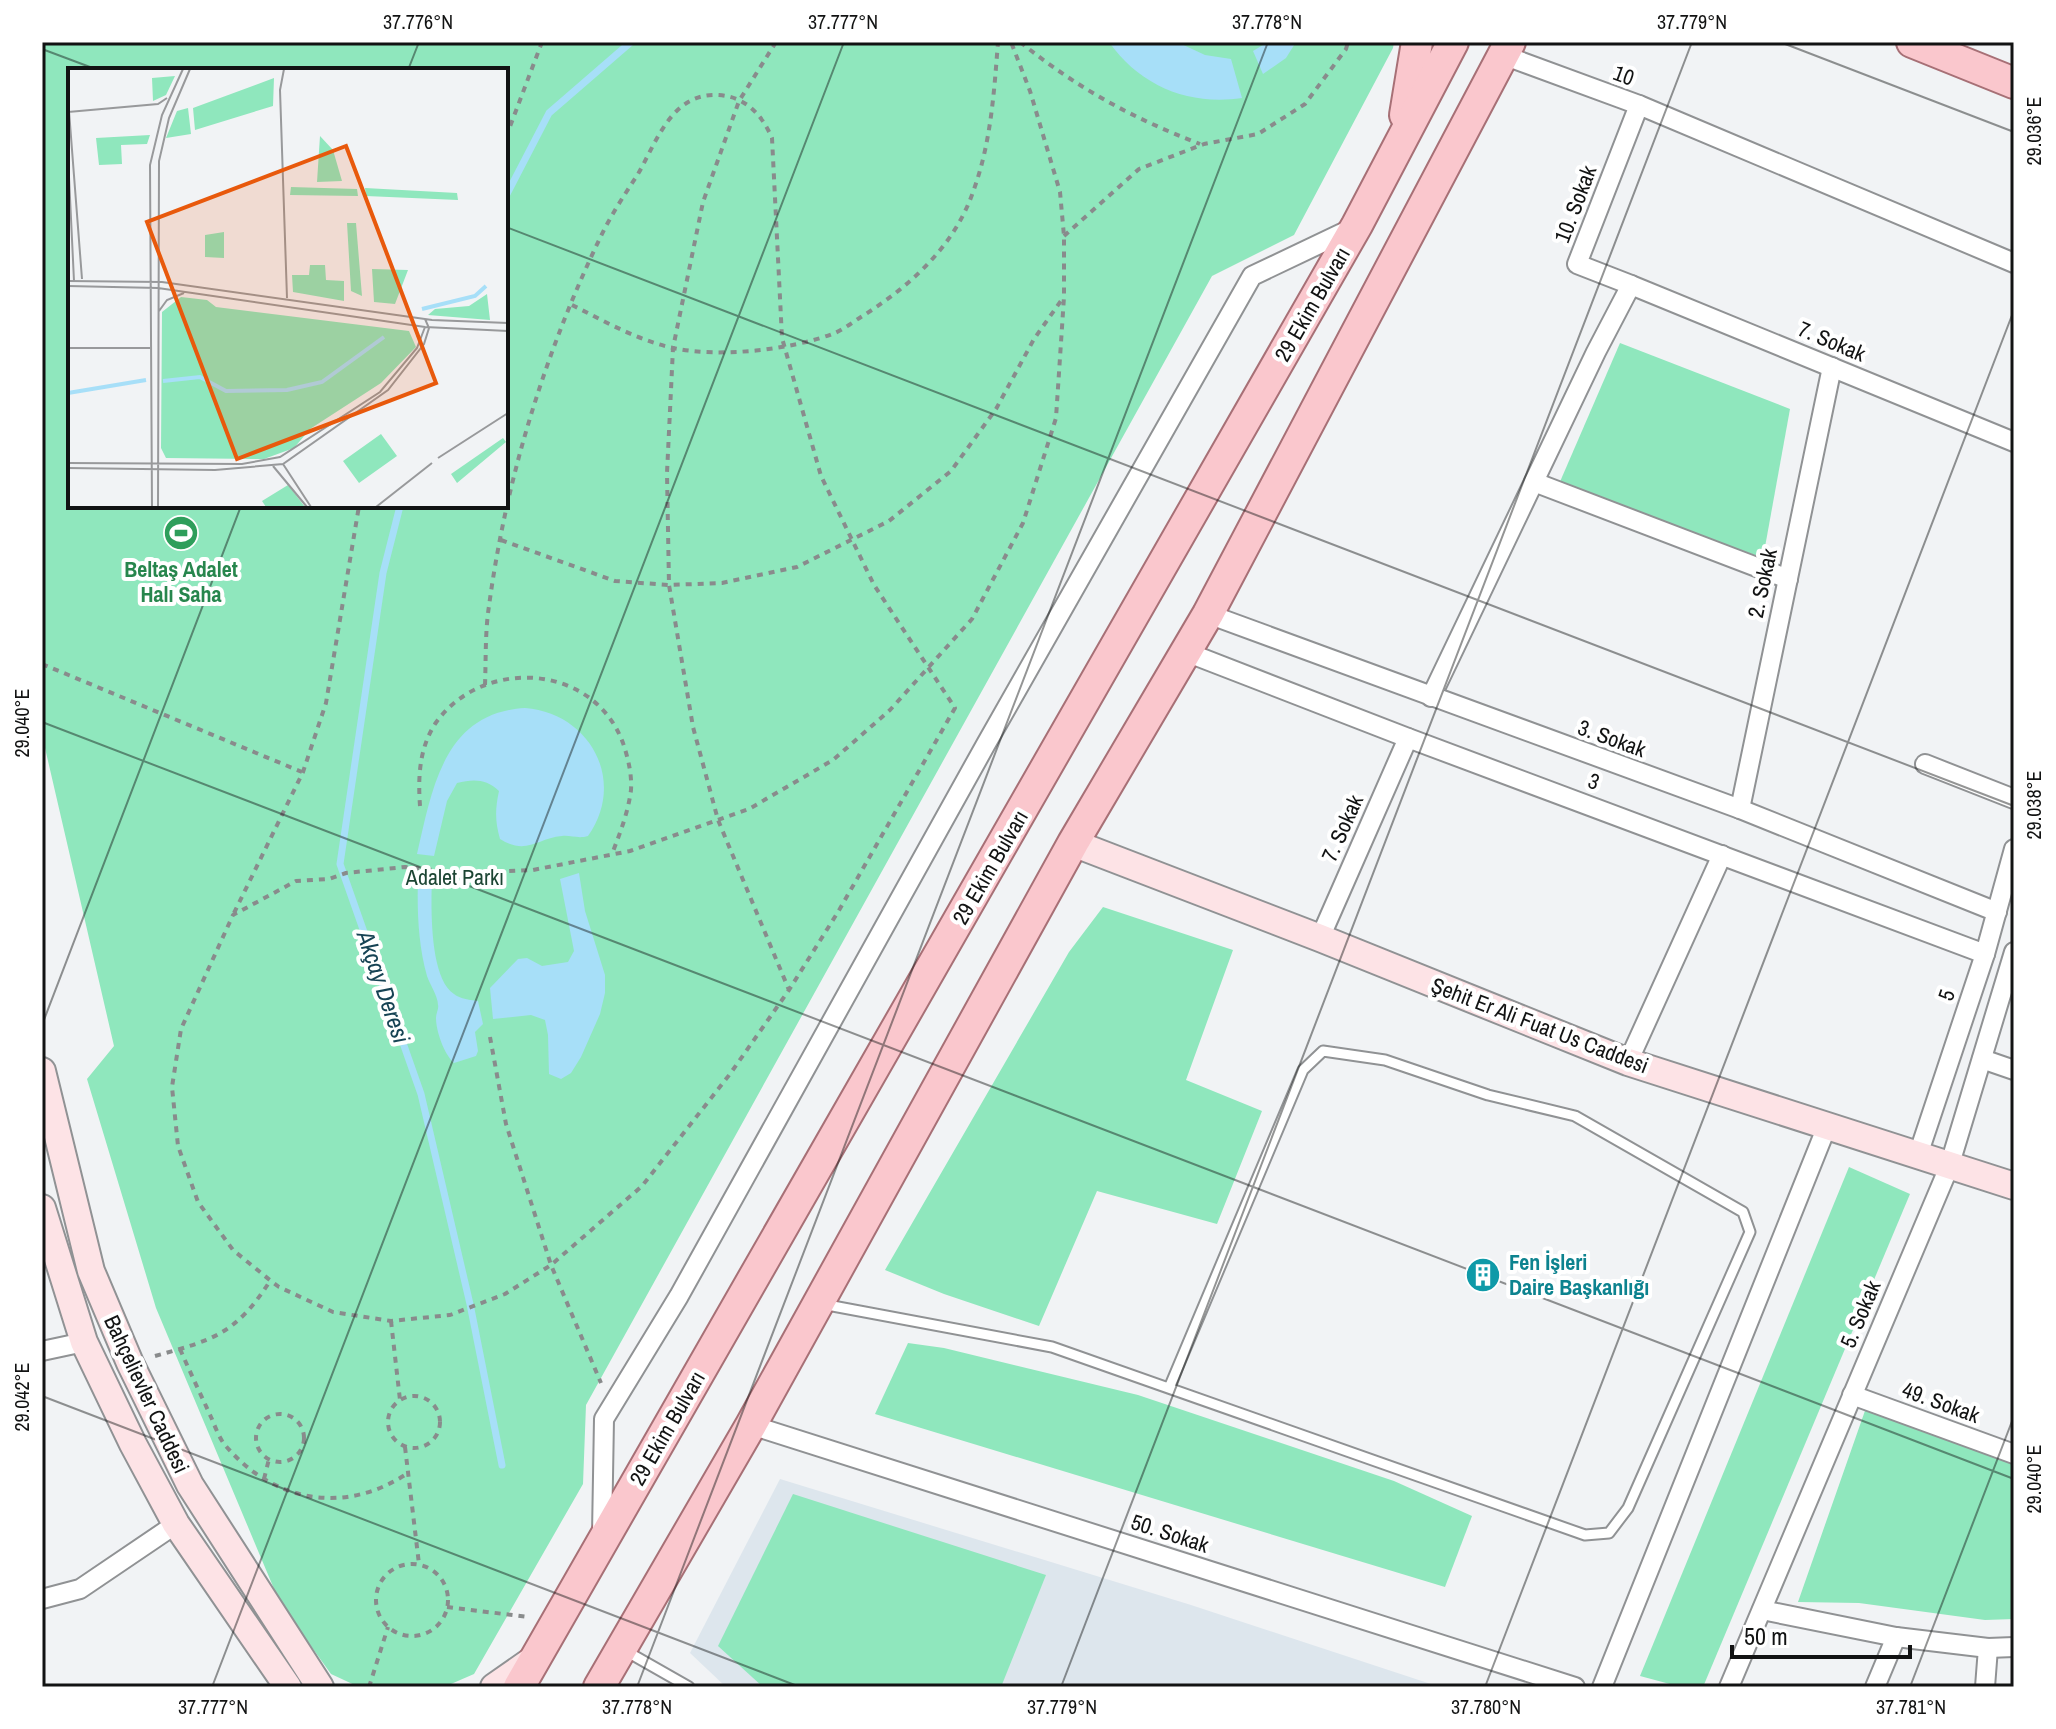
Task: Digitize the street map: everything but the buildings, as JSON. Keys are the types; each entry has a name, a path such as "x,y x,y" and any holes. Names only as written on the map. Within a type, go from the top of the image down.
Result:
{"main road":[{"path":"1399,150 1417,42"},
{"name":"29 Ekim Bulvarı","path":"519,1687 1357,225 1453,42"},
{"path":"1912,42 2014,83"},
{"path":"599,1687 751,1425 1073,843 1208,614 1511,46"}],"street":[{"name":"10","path":"1511,46 1639,105"},
{"path":"1639,105 2014,263"},
{"name":"10. Sokak","path":"1631,285 1577,264 1639,105"},
{"path":"602,1540 604,1419 679,1296 978,758 1252,276 1357,225"},
{"path":"1431,697 1631,285"},
{"name":"7. Sokak","path":"1631,285 2014,442"},
{"name":"2. Sokak","path":"1740,809 1832,367"},
{"path":"1534,482 1788,579"},
{"name":"3. Sokak","path":"1208,614 1740,809 1997,912"},
{"name":"3","path":"1186,652 1985,954"},
{"name":"7. Sokak","path":"1320,938 1408,738"},
{"path":"1925,764 2014,799"},
{"name":"Şehit Er Ali Fuat Us Caddesi","path":"1073,843 1628,1062 2014,1186"},
{"name":"5","path":"1918,1155 1985,954 2014,849"},
{"path":"1628,1062 1722,855"},
{"name":"5. Sokak","path":"1729,1687 1949,1167 2014,952"},
{"path":"1982,1059 2014,1070"},
{"name":"Bahçelievler Caddesi","path":"42,1071 91,1271 130,1363 190,1485 320,1685"},
{"path":"1602,1687 1827,1126"},
{"name":"Bahçelievler Caddesi","path":"42,1208 84,1342 133,1444 176,1524 288,1687"},
{"path":"42,1351 84,1342"},
{"name":"49. Sokak","path":"1852,1395 2014,1454"},
{"name":"50. Sokak","path":"751,1425 1575,1687"},
{"path":"42,1599 80,1589 176,1524"},
{"path":"1762,1610 1896,1637 1988,1648 2014,1647"},
{"path":"1875,1687 1896,1637"},
{"path":"1985,1687 1988,1648"},
{"path":"494,1687 534,1659"}],"lane":[{"path":"819,1303 1052,1347 1585,1535 1609,1533 1628,1508 1750,1232 1743,1212 1575,1116 1488,1095 1385,1060 1323,1051 1303,1070 1169,1388"},
{"path":"621,1648 689,1687"}],"path":[{"path":"508,132 542,42"},
{"path":"776,42 739,101 703,202 673,348 667,473 669,585 693,727 718,820 789,990"},
{"path":"572,305 632,335 673,348 719,353 784,346 836,332 881,304 920,273 953,233 973,193 992,120 998,42"},
{"path":"233,915 296,881 405,867 465,873 533,870 630,851 749,809 833,760 890,710 972,619 1023,523 1056,418 1064,297 1060,192 1030,91 1011,42"},
{"path":"1020,42 1099,98 1146,123 1202,144"},
{"path":"1064,236 1139,169 1202,144 1258,134 1305,104 1348,42"},
{"path":"359,508 326,703 303,772 181,1029 172,1087 178,1146 198,1202 233,1250 279,1287 333,1312 391,1321 456,1313 505,1294 551,1265 642,1186 730,1074 789,990 838,912 955,708 874,585 821,476 784,346 772,138 756,112 739,101 715,95 700,97 674,112 602,235 552,352 508,504"},
{"path":"501,540 615,581 669,585 722,583 797,567 889,521 951,471 996,409 1034,339 1064,297"},
{"path":"485,685 489,607 507,508"},
{"path":"42,664 303,772"},
{"path":"420,806 418,778 423,751 434,725 453,704 476,688 502,679 529,676 557,681 582,693 603,711 619,734 629,760 631,788 626,816 612,854"},
{"path":"490,1037 506,1124 551,1265 612,1407"},
{"path":"130,1363 220,1335 252,1310 271,1281"},
{"path":"391,1321 400,1400"},
{"path":"180,1349 223,1443 257,1476 301,1495 334,1498 361,1496 386,1488 408,1473"},
{"path":"409,1396 423,1397 434,1404 440,1416 439,1430 432,1441 420,1448 405,1447 395,1440 389,1427 389,1414 400,1400 409,1396"},
{"path":"274,1415 292,1417 303,1431 301,1449 287,1461 269,1459 258,1445 260,1426 274,1415"},
{"path":"405,1447 419,1564"},
{"path":"264,1479 269,1459"},
{"path":"419,1564 442,1579 448,1597 447,1607 439,1623 423,1634 405,1635 388,1627 375,1602 379,1584 391,1569 419,1564"},
{"path":"447,1607 556,1620"},
{"path":"369,1687 388,1627"}],"shaded area":[{"path":"780,1479 1191,1605 1440,1687 726,1687 690,1653"}],"green space":[{"name":"Adalet Parkı","path":"42,42 1394,42 1294,235 1212,276 586,1405 583,1484 474,1674 444,1687 359,1687 331,1674 280,1603 156,1308 87,1079 114,1046 42,735"},
{"path":"1620,343 1790,409 1763,558 1559,484"},
{"path":"1103,907 1233,950 1186,1080 1262,1111 1217,1224 1097,1191 1039,1326 885,1270 1069,952"},
{"path":"1849,1167 1910,1194 1703,1687 1681,1687 1640,1676"},
{"path":"908,1343 944,1348 1138,1395 1394,1481 1472,1516 1445,1587 875,1414"},
{"path":"1867,1405 2014,1461 2014,1619 1985,1620 1859,1603 1798,1602"},
{"path":"793,1494 1046,1575 1001,1687 763,1687 718,1646"}],"water":[{"path":"1109,42 1177,42 1205,55 1231,59 1242,98 1203,99 1167,90 1135,70"},
{"path":"1268,42 1296,42 1286,58 1263,74 1253,51"},
{"path":"525,708 568,722 584,736 596,753 604,794 599,815 588,836 553,837 525,846 509,844 500,839 497,827 499,791 484,782 469,781 457,783 447,801 434,856 417,854 436,781 459,740 476,724 497,713"},
{"path":"579,873 585,911 605,975 605,993 600,1014 581,1057 571,1073 561,1079 549,1074 545,1020 531,1015 493,1019 490,988 518,959 527,958 542,966 568,962 574,951 560,879"},
{"path":"418,877 432,878 433,940 440,973 454,994 478,1001 483,1024 475,1032 476,1056 454,1063 439,1036 436,1018 438,1002 424,964 419,927"}],"waterway":[{"name":"Akçay Deresi","path":"508,192 549,113 631,42"},
{"name":"Akçay Deresi","path":"399,508 383,573 340,864 421,1094 470,1304 502,1465"}],"place":[{"name":"Beltaş Adalet Halı Saha","path":"181,533"},
{"name":"Fen İşleri Daire Başkanlığı","path":"1483,1275"}]}
